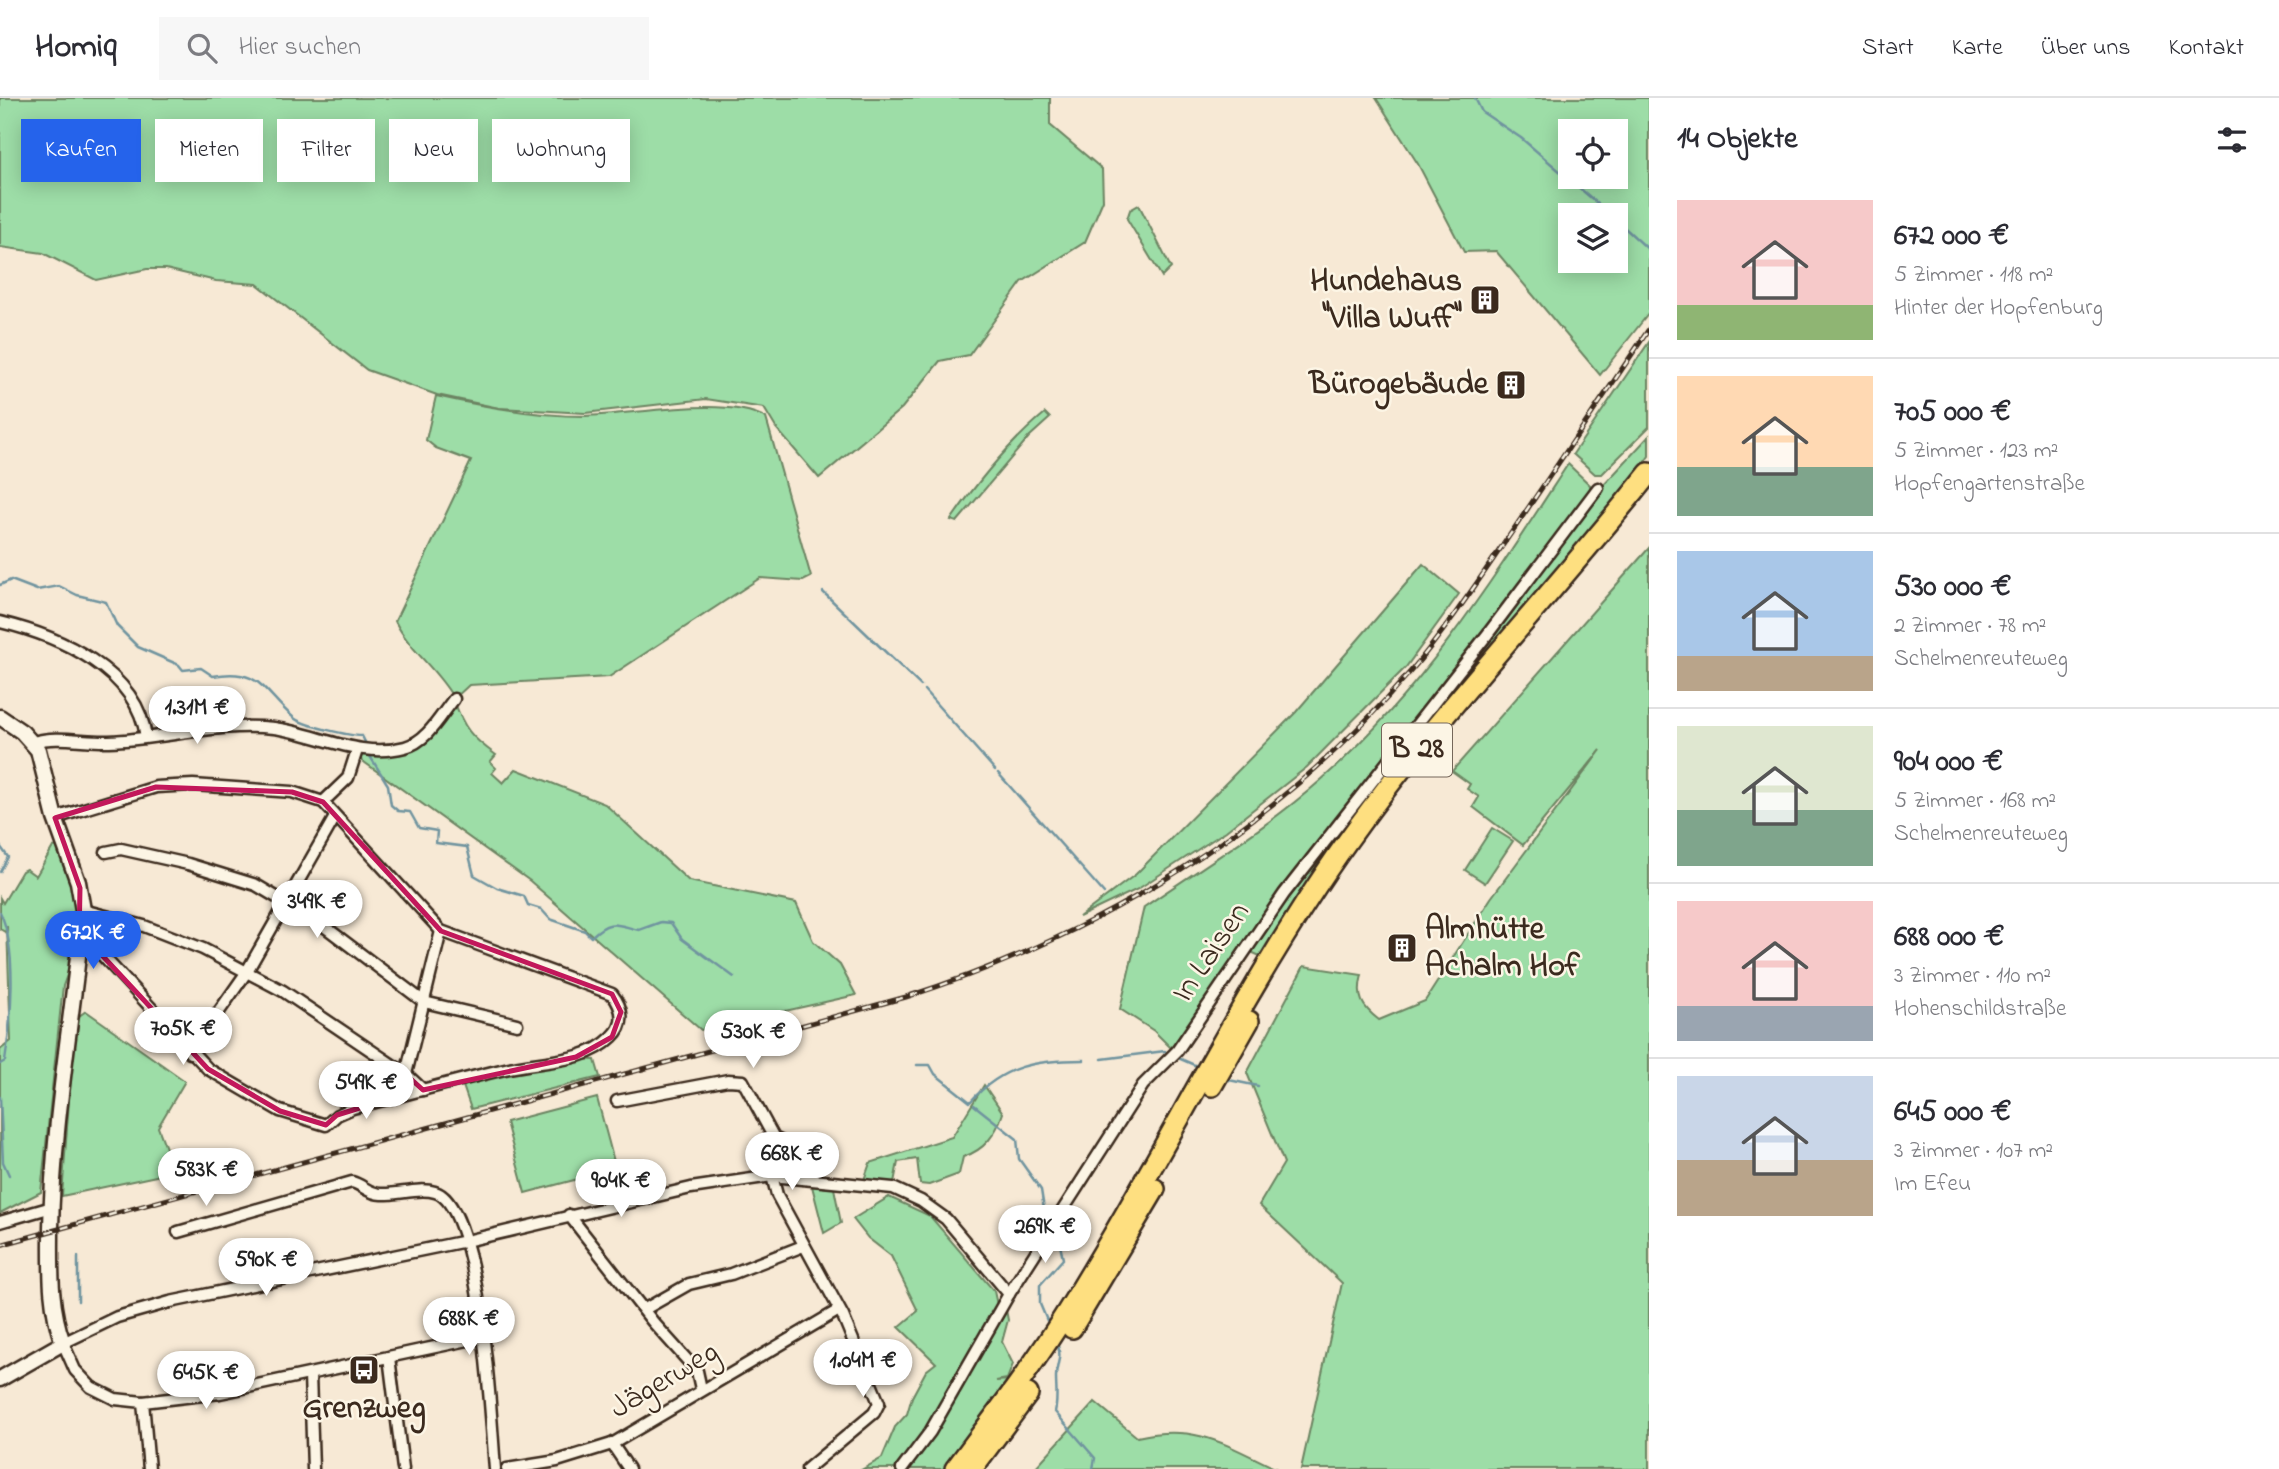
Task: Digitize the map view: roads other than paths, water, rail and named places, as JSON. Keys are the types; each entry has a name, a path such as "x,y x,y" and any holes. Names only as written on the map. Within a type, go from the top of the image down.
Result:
{"highway":[{"name":"B 28","path":"972,1469 1078,1306 1222,1055 1286,933 1375,803 1649,473"},
{"name":"B 28","path":"1222,1055 1385,812 1649,494"},
{"name":"B 28","path":"955,1469 1021,1393"}],"street":[{"name":"In Laisen","path":"902,1469 930,1432 1009,1294 1143,1085 1177,1051 1284,894 1487,635 1598,488"},
{"path":"0,622 62,642 115,678 139,709 146,737"},
{"path":"34,742 146,737 227,728 270,728 298,732 358,750 408,746 429,733 454,699"},
{"path":"0,718 34,742 43,763 55,818 78,882 82,910 55,1147 52,1207 54,1321 75,1370 91,1387 115,1399 143,1402 205,1396 482,1337"},
{"path":"323,802 348,778 358,750"},
{"path":"55,818 156,787 193,785 292,792 323,802 441,931 612,994 621,1012 619,1028 605,1043 576,1056 509,1068 395,1097 337,1115 326,1125 296,1117 267,1104 208,1069 190,1053 99,952 79,942"},
{"path":"190,1053 246,973 289,902 335,817"},
{"path":"106,852 121,849 188,864 256,885 289,902 424,1002 517,1024"},
{"path":"82,910 144,926 202,949 283,991 403,1072 423,1090"},
{"path":"395,1097 424,1002 441,931"},
{"path":"617,1101 728,1080 743,1082 774,1138 811,1156 814,1178"},
{"path":"0,1379 63,1343 117,1317 170,1302 466,1241 691,1188 772,1176 814,1178 893,1188 921,1201 946,1219 1009,1294"},
{"path":"772,1176 777,1195 839,1310 879,1403 874,1413 807,1469"},
{"path":"178,1231 352,1182 379,1194 436,1192 453,1210 466,1241 476,1279 495,1469"},
{"path":"0,1222 52,1207"},
{"path":"569,1215 697,1371 701,1388"},
{"path":"645,1309 689,1284 731,1274 803,1245"},
{"name":"Jägerweg","path":"507,1469 556,1461 612,1444 701,1388 839,1310"},
{"path":"389,1357 402,1469"},
{"path":"310,1374 313,1469"},
{"path":"143,1402 149,1469"},
{"path":"612,1444 629,1469"}],"waterway":[{"path":"1475,98 1482,112 1521,138 1597,203"},
{"path":"1628,231 1649,250"},
{"path":"0,585 11,580 37,590 59,586 77,595 106,602 117,626 138,647 179,665 183,670 201,668 213,676 229,674 252,678 299,721 326,730 362,736 365,742"},
{"path":"823,592 921,686"},
{"path":"924,690 995,770"},
{"path":"368,753 388,785 391,805 398,811 410,812 419,828 437,831 436,843 467,847 474,875 497,888 524,896 528,905 541,909 550,919 585,931 591,937 609,925 639,930 661,922 671,923 682,939 734,977"},
{"path":"998,773 1104,893"},
{"path":"0,846 8,857 0,872"},
{"path":"0,912 9,945 12,985 5,1061 0,1064"},
{"path":"1102,1059 1165,1051"},
{"path":"1176,1057 1199,1067"},
{"path":"917,1065 930,1065 935,1074 970,1102 995,1080 1021,1067 1051,1061 1084,1060"},
{"path":"1224,1079 1258,1086"},
{"path":"0,1097 3,1162 9,1175"},
{"path":"974,1105 1017,1139 1019,1159 1041,1190 1045,1215"},
{"path":"1048,1323 1040,1304 1040,1285 1063,1259 1056,1226"},
{"path":"78,1257 78,1301"},
{"path":"1057,1343 1059,1357 1055,1412 1095,1458 1093,1469"}],"railway":[{"path":"0,1245 906,997 977,972 1047,942 1115,908 1181,869 1244,826 1303,779 1359,728 1410,672 1478,582 1649,329"}],"place":[{"name":"Hundehaus \"Villa Wuff\"","path":"1485,300"},
{"name":"Bürogebäude","path":"1511,385"},
{"name":"Almhütte Achalm Hof","path":"1402,948"},
{"name":"Grenzweg","path":"364,1370"}]}
